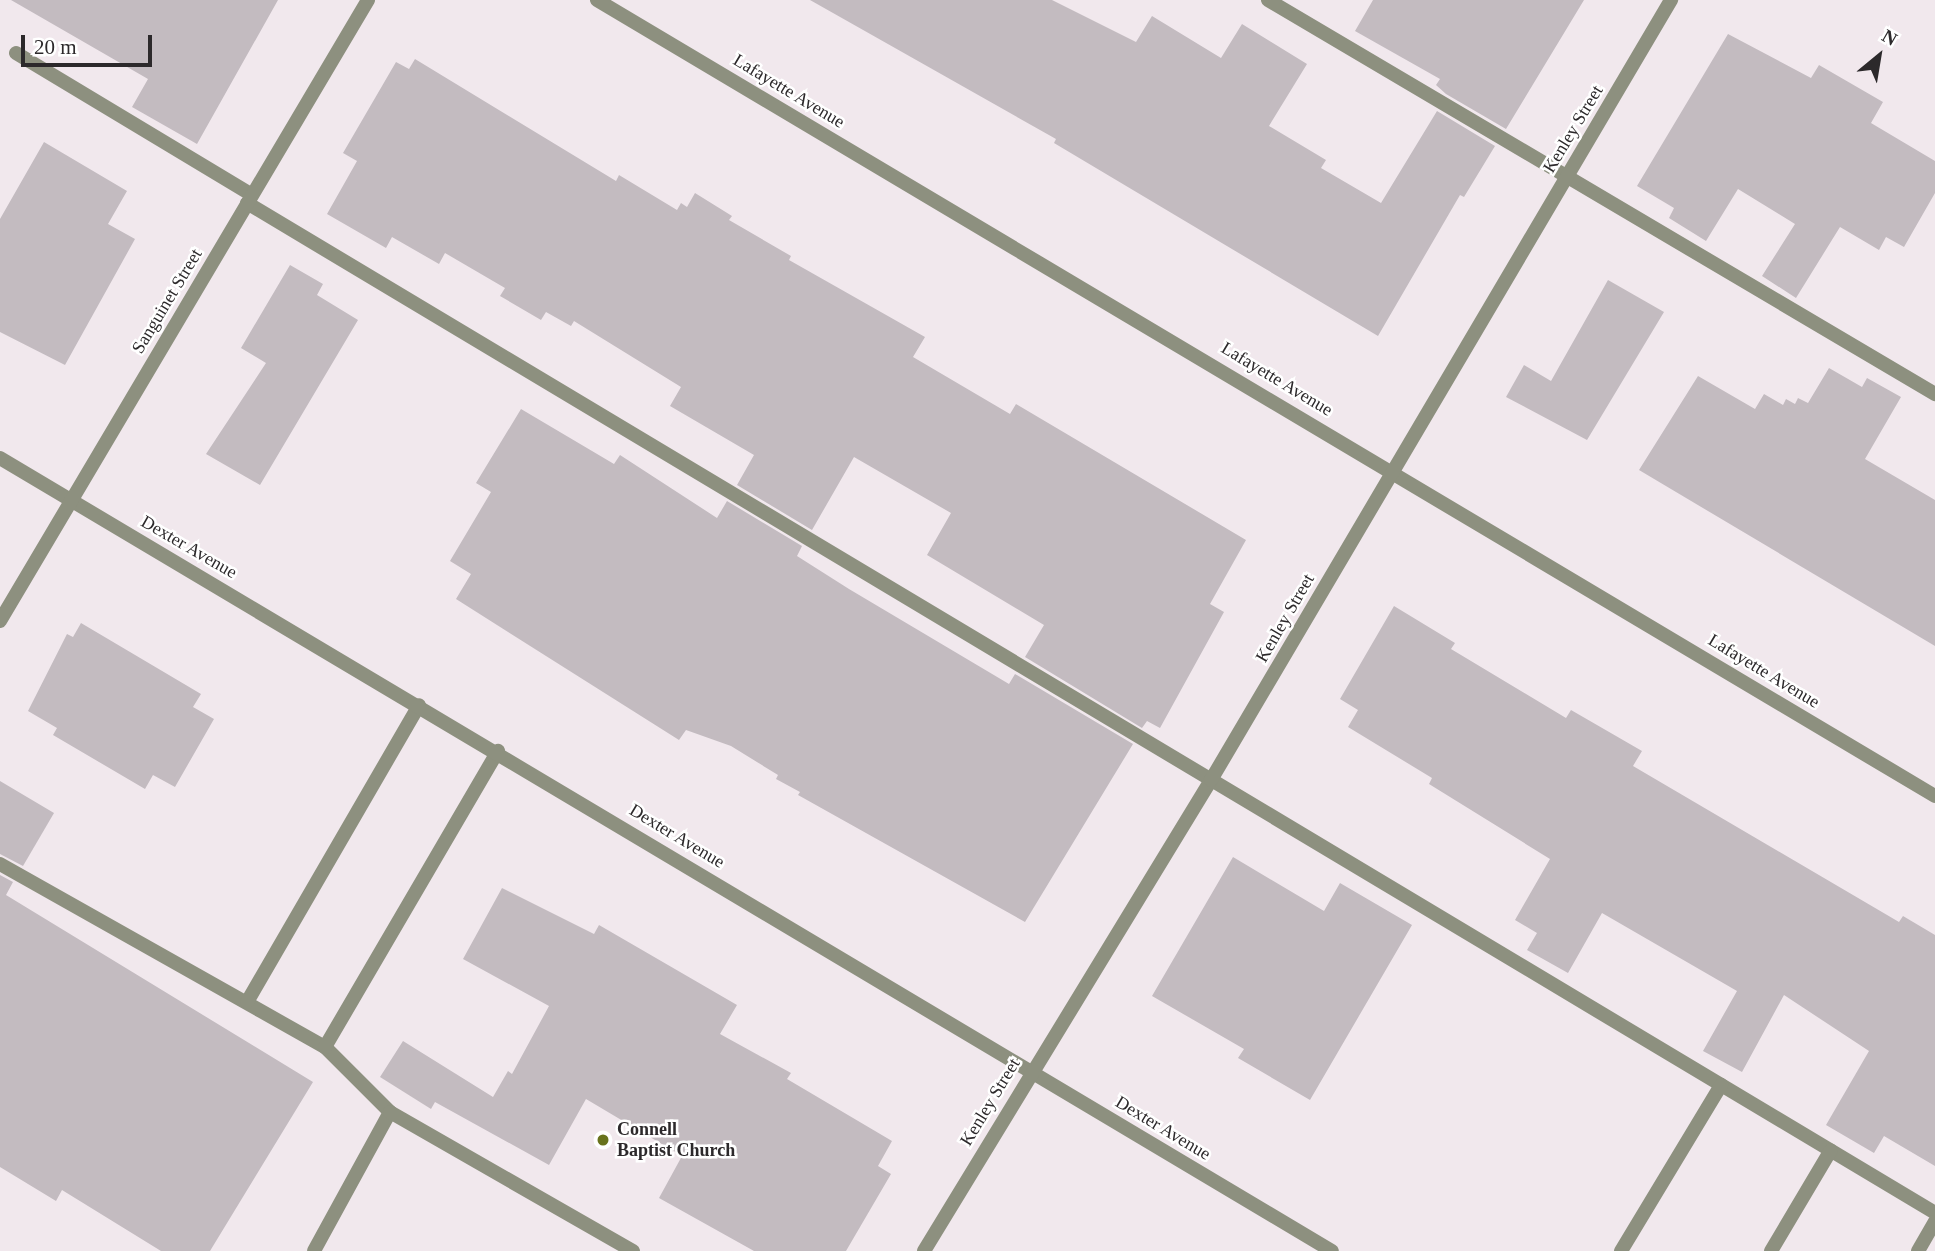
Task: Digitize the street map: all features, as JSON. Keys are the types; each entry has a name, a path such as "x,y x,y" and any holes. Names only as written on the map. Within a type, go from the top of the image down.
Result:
{"street":[{"name":"Sanguinet Street","path":"0,621 368,0"},
{"name":"Lafayette Avenue","path":"597,0 1394,470 1935,796"},
{"path":"1268,0 1935,394"},
{"name":"Kenley Street","path":"924,1251 1031,1071 1212,780 1671,0"},
{"path":"16,52 250,199 1935,1213"},
{"name":"Dexter Avenue","path":"0,458 498,751 1332,1251"},
{"path":"247,1002 419,705"},
{"path":"325,1047 498,751"},
{"path":"0,864 325,1047 390,1112 633,1251"},
{"path":"1621,1251 1721,1085"},
{"path":"314,1251 390,1112"},
{"path":"1771,1251 1831,1150"},
{"path":"1918,1251 1935,1222"}],"building":[{"path":"11,0 278,0 197,144 132,107 148,79"},
{"path":"810,0 1052,0 1136,42 1152,16 1221,58 1242,24 1307,64 1269,126 1326,160 1321,168 1381,203 1437,111 1495,146 1464,197 1460,195 1378,336 1054,143 1056,139"},
{"path":"1373,0 1584,0 1506,129 1446,94 1436,85 1440,79 1355,31"},
{"path":"1728,34 1811,78 1819,65 1883,102 1871,123 1935,161 1935,193 1904,247 1886,237 1879,250 1840,227 1796,298 1762,276 1795,224 1738,189 1706,241 1669,218 1674,208 1637,186"},
{"path":"415,59 616,181 619,175 677,210 681,203 687,207 695,193 732,216 729,220 791,256 789,260 925,337 913,357 1010,414 1016,404 1246,540 1210,604 1224,612 1160,728 1147,721 1142,728 1025,657 1044,625 927,555 951,513 854,457 812,530 737,485 754,455 670,406 681,387 574,321 571,326 546,312 541,320 500,296 505,288 445,253 439,264 392,237 386,248 327,214 357,161 343,153 396,62 409,69"},
{"path":"44,142 127,191 108,224 135,239 65,365 0,332 0,219"},
{"path":"290,265 323,284 317,295 358,320 260,485 206,454 266,363 241,348"},
{"path":"1608,280 1664,312 1587,440 1506,397 1524,365 1551,381"},
{"path":"1829,368 1862,387 1867,378 1901,397 1865,459 1935,500 1935,646 1639,470 1698,376 1755,409 1764,394 1783,405 1786,399 1795,404 1798,398 1808,403"},
{"path":"521,409 614,464 620,455 717,518 727,501 802,546 797,556 849,589 1009,684 1015,674 1133,744 1025,922 798,795 800,792 776,779 778,775 731,746 686,730 679,740 456,599 471,574 450,561 491,492 476,483"},
{"path":"1394,606 1455,643 1451,649 1566,718 1571,710 1642,751 1633,766 1899,922 1903,916 1935,935 1935,1166 1884,1136 1874,1153 1826,1125 1869,1051 1784,995 1742,1072 1703,1051 1737,991 1602,913 1568,973 1527,950 1537,933 1515,920 1550,859 1429,784 1432,778 1348,727 1358,710 1340,699"},
{"path":"81,623 201,694 193,707 214,719 175,787 153,775 145,789 53,735 57,728 28,711 67,634 73,637"},
{"path":"0,781 54,813 23,866 0,854"},
{"path":"1233,857 1324,911 1340,883 1412,925 1310,1100 1238,1058 1244,1049 1152,996"},
{"path":"0,875 13,882 6,895 313,1082 210,1251 161,1251 62,1190 56,1201 0,1167"},
{"path":"502,888 594,934 599,925 737,1005 720,1034 791,1073 787,1079 892,1141 878,1166 891,1174 846,1251 754,1251 659,1198 682,1156 586,1099 549,1165 435,1102 431,1109 380,1077 403,1041 493,1097 508,1071 512,1074 549,1006 463,959"}],"place":[{"name":"Connell Baptist Church","path":"603,1140"}]}
